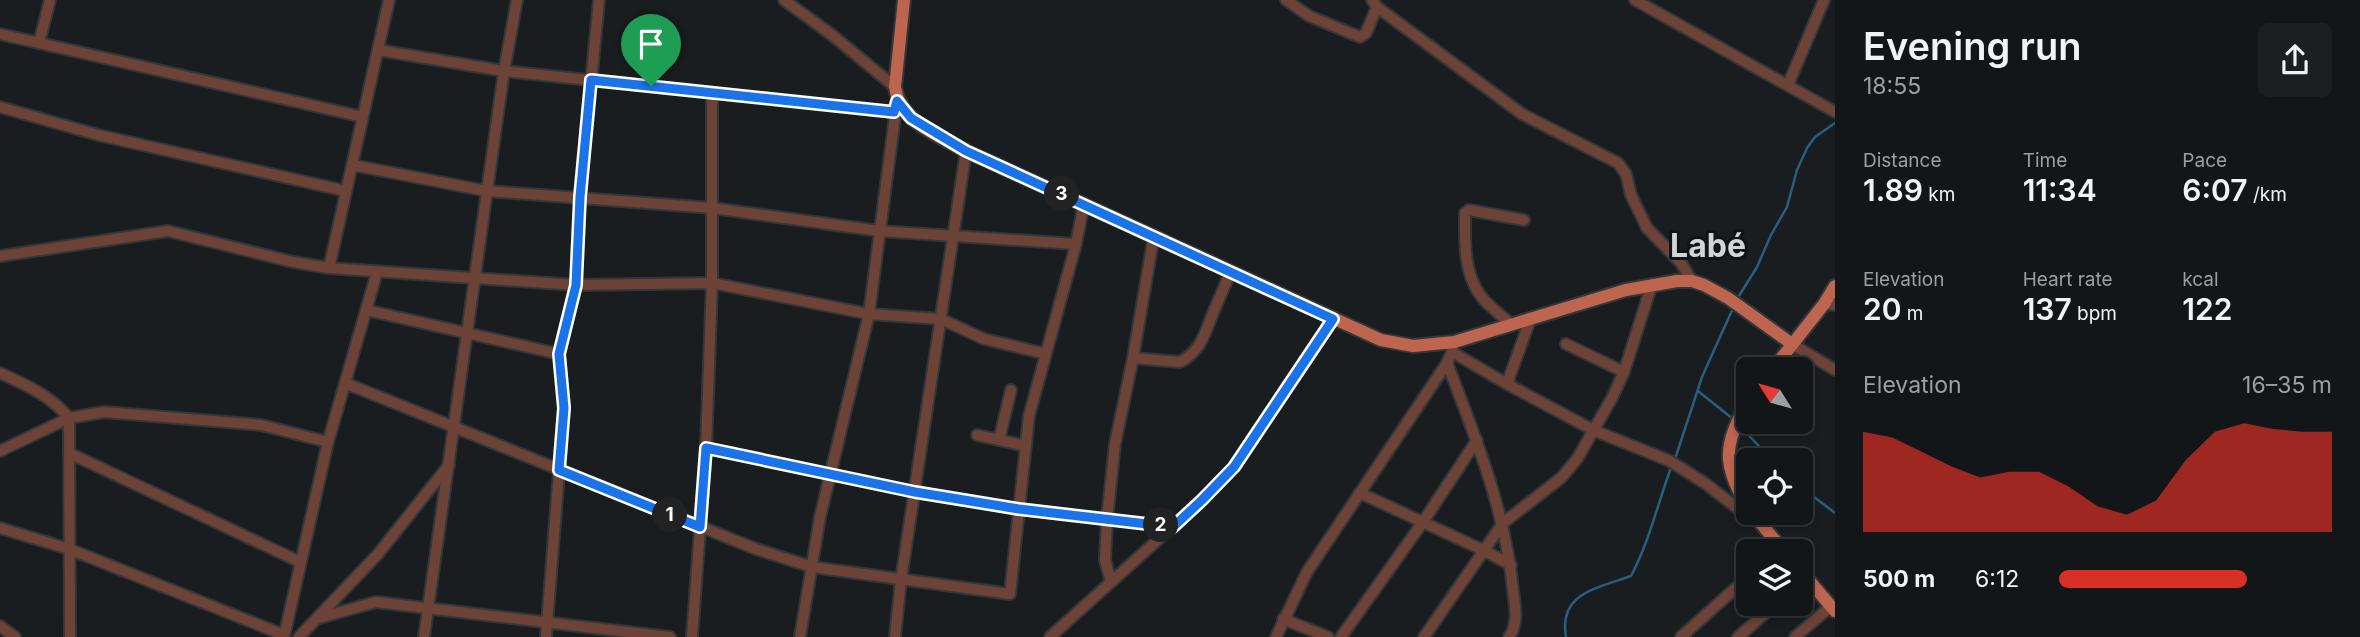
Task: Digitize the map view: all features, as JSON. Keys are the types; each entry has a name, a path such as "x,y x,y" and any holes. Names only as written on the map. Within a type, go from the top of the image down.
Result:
{"main road":[{"path":"904,0 895,100 911,118 966,151 1381,340 1451,352 1512,325 1652,284 1692,281 1728,298 1792,344"},
{"path":"1782,357 1830,304 1835,286"},
{"path":"1736,423 1729,443 1728,459 1736,485"},
{"path":"1762,525 1772,539"},
{"path":"1813,587 1833,608"}],"street":[{"path":"39,43 50,0"},
{"path":"329,268 389,0"},
{"path":"424,637 504,71 517,0"},
{"path":"546,637 564,408 559,354 576,285 580,197 599,0"},
{"path":"784,0 832,34 895,100"},
{"path":"1286,0 1309,16 1360,37 1366,33 1375,3 1522,114 1618,163 1626,174 1631,195 1647,228 1681,262 1692,281"},
{"path":"1635,0 1655,5 1835,112"},
{"path":"1787,85 1824,0"},
{"path":"0,34 363,117"},
{"path":"378,50 504,71 712,93 895,100"},
{"path":"692,637 706,448 712,283 712,93"},
{"path":"800,637 820,517 869,314 895,100"},
{"path":"0,107 98,135 346,191"},
{"path":"895,637 901,580 966,151"},
{"path":"352,165 487,191 712,208 880,231 1076,244"},
{"path":"345,383 700,527 812,567 1010,594 1029,416 1076,244 1084,204"},
{"path":"1512,325 1480,296 1474,285 1467,265 1465,213 1469,210 1524,220"},
{"path":"0,256 168,231 293,262 329,268 576,285 712,283 869,314 941,319 984,339 1046,354"},
{"path":"1111,582 1105,560 1115,444 1154,236"},
{"path":"1133,358 1180,362 1194,352 1206,337 1231,271"},
{"path":"0,528 69,548 284,636 328,442 377,272"},
{"path":"1423,637 1503,523 1561,478 1577,459 1624,372 1652,284"},
{"path":"366,310 559,354"},
{"path":"1049,637 1173,527 1234,467 1333,319"},
{"path":"1507,384 1530,320"},
{"path":"1566,344 1624,372"},
{"path":"1792,344 1835,370"},
{"path":"1451,352 1593,430 1674,463 1736,506"},
{"path":"1451,352 1503,523 1511,565 1516,616 1509,637"},
{"path":"1276,637 1307,572 1451,352"},
{"path":"0,373 38,391 59,406 69,418 70,637"},
{"path":"999,440 1011,390"},
{"path":"0,451 69,418 104,412 261,425 328,442"},
{"path":"977,435 1026,446"},
{"path":"1341,637 1423,522 1477,440"},
{"path":"706,448 915,492 1019,509 1173,527"},
{"path":"69,453 300,562"},
{"path":"299,637 378,554 450,464"},
{"path":"1360,493 1511,565"},
{"path":"1681,637 1736,588"},
{"path":"318,618 376,603 429,607 670,637"},
{"path":"1795,637 1833,608"},
{"path":"1738,637 1762,616"},
{"path":"1283,619 1328,637"},
{"path":"0,626 15,637"}],"waterway":[{"path":"1737,299 1757,267 1787,207 1797,170 1807,148 1815,137 1835,123"},
{"path":"1675,459 1702,377 1734,306"},
{"path":"1698,391 1733,419"},
{"path":"1748,434 1761,448"},
{"path":"1566,637 1565,622 1568,610 1575,601 1594,589 1631,576 1649,535 1672,465"},
{"path":"1813,496 1835,513"}],"district":[{"name":"Labé","path":"1708,246"}],"route":[{"path":"591,80 651,86 894,112 897,101 911,118 966,151 1333,319 1234,467 1173,527 1019,509 915,492 706,448 700,527 559,470 564,408 559,354 576,285 580,197 591,80"}]}
